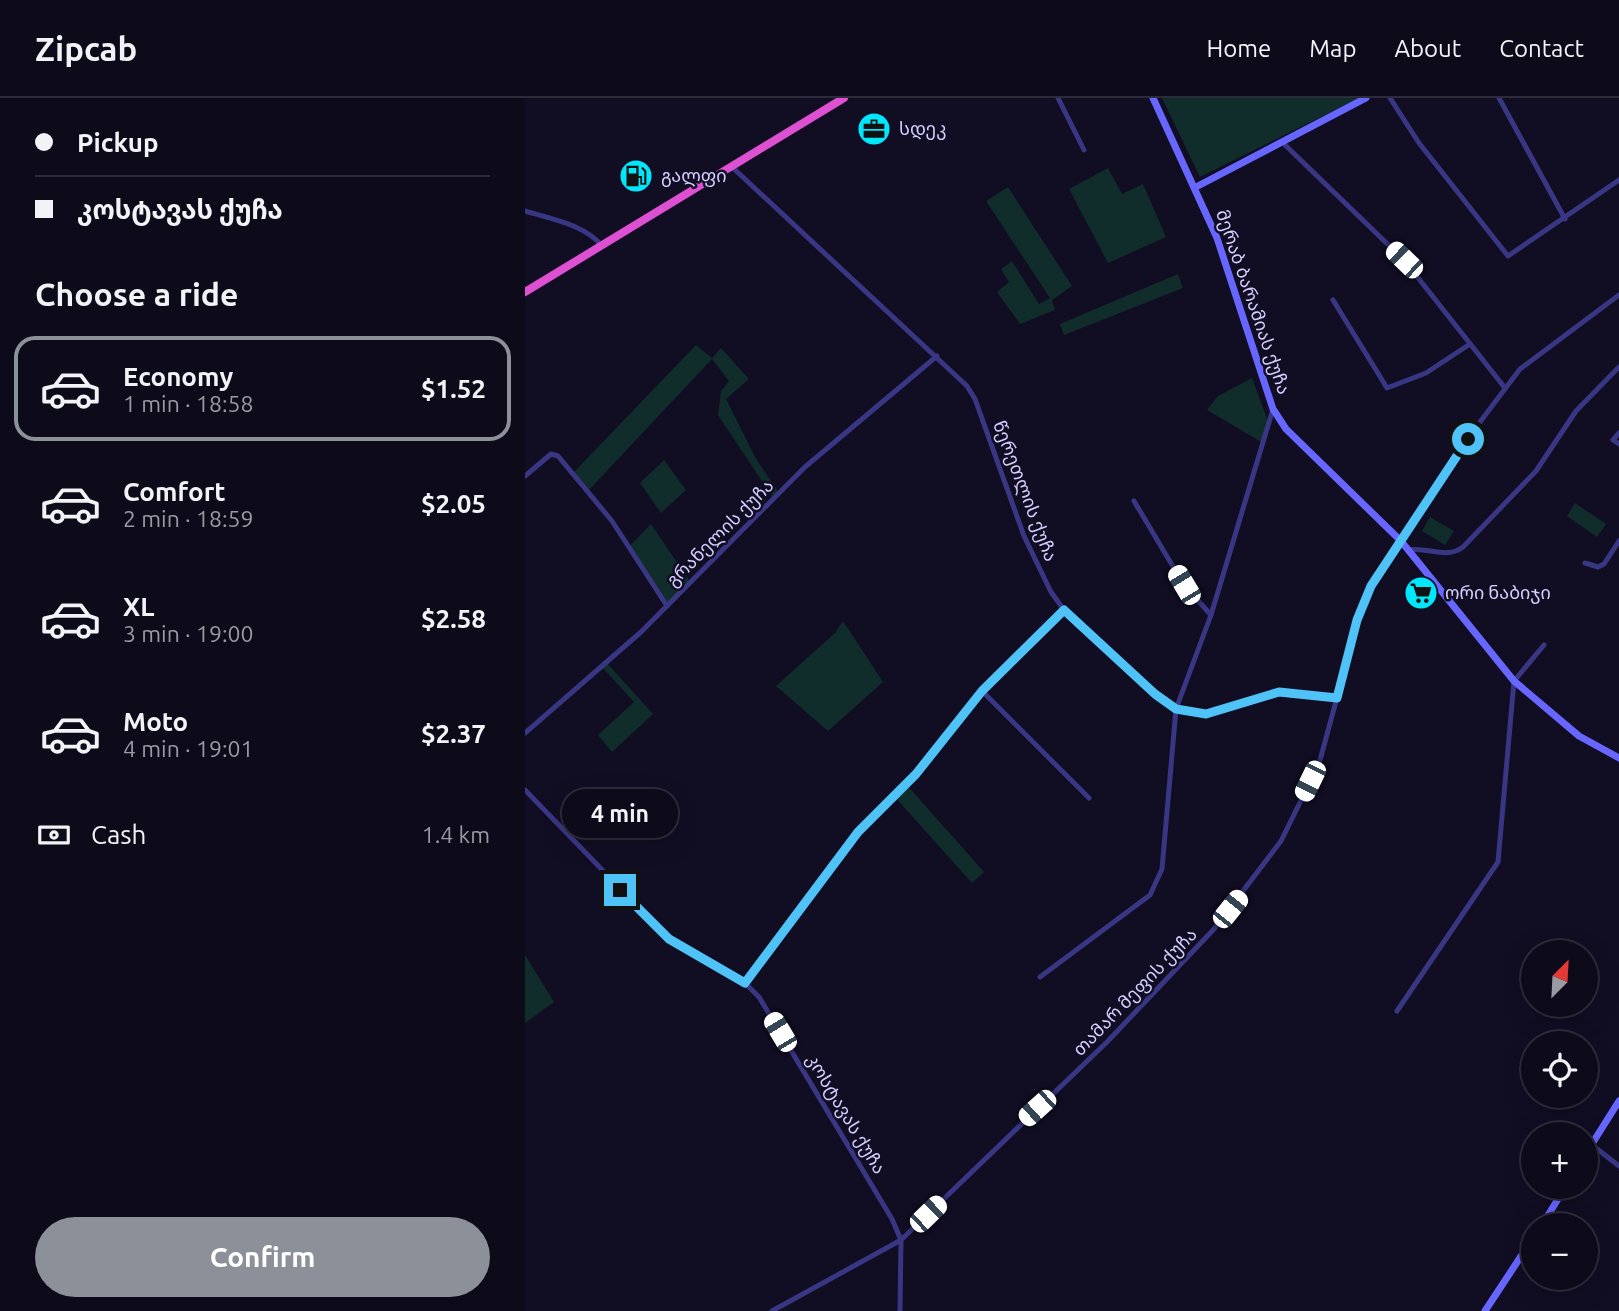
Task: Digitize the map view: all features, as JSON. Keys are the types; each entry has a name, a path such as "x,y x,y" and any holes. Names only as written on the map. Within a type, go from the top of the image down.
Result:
{"highway":[{"path":"525,292 844,98"}],"main road":[{"name":"მერაბ ბარამიას ქუჩა","path":"1153,98 1196,187 1217,238 1273,410 1299,445 1408,550 1514,681 1579,736 1619,758"},
{"path":"1196,187 1366,98"},
{"path":"1598,1135 1619,1101"},
{"path":"1485,1311 1521,1256"}],"street":[{"path":"1058,98 1084,150"},
{"path":"1390,98 1419,143 1508,257 1619,180"},
{"path":"1499,98 1565,219"},
{"path":"1282,142 1404,260 1505,388"},
{"name":"წერეთლის ქუჩა","path":"732,167 957,374 975,399 1024,536 1051,592 1064,610 1155,694 1176,709"},
{"path":"525,211 578,228 602,246"},
{"name":"თამარ მეფის ქუჩა","path":"772,1311 901,1240 1107,1042 1214,929 1281,841 1319,764 1357,620 1371,586 1505,388 1537,355 1619,295"},
{"path":"1332,300 1387,388 1426,373 1470,344"},
{"name":"გრანელის ქუჩა","path":"525,733 667,606 805,467 937,356"},
{"path":"1408,550 1448,553 1463,547 1522,486 1576,411 1619,367"},
{"path":"1040,977 1150,895 1156,887 1162,869 1176,709 1211,615 1273,410"},
{"path":"1619,433 1613,440 1619,444"},
{"path":"525,476 551,454 558,456 612,521 667,606"},
{"path":"1134,501 1184,585 1211,615"},
{"path":"1585,563 1598,567 1604,564 1619,541"},
{"path":"745,983 858,832 916,774 982,691 1064,610"},
{"path":"1397,1011 1498,862 1514,681 1544,645"},
{"path":"982,691 1089,798"},
{"path":"1176,709 1206,714 1279,692 1337,698"},
{"name":"კოსტავას ქუჩა","path":"525,790 669,939 745,983 759,997 892,1219 901,1240 900,1311"},
{"path":"1598,1150 1619,1166"}],"green space":[{"path":"1162,98 1359,98 1200,177"},
{"path":"1108,168 1122,194 1143,184 1166,237 1108,263 1069,189"},
{"path":"1008,187 1072,286 1052,300 1055,310 1020,324 997,292 1009,282 1001,269 1012,261 1039,304 1050,298 986,201"},
{"path":"1178,274 1183,288 1064,335 1060,324"},
{"path":"696,345 712,358 721,348 749,379 726,399 756,459 779,493 774,499 718,415 721,391 729,381 712,359 588,491 573,473"},
{"path":"1252,378 1269,424 1263,443 1207,410 1218,396"},
{"path":"664,460 686,490 661,513 640,483"},
{"path":"1575,503 1606,524 1597,537 1567,516"},
{"path":"1430,517 1454,531 1445,545 1422,531"},
{"path":"651,524 691,583 667,606 629,547"},
{"path":"843,621 883,682 828,731 776,686 835,633"},
{"path":"607,663 653,714 612,752 598,735 634,702 602,667"},
{"path":"906,784 984,872 972,883 894,796"},
{"path":"525,955 554,1002 525,1023"}],"place":[{"name":"სდეკ","path":"874,129"},
{"name":"გალფი","path":"636,176"},
{"name":"ორი ნაბიჯი","path":"1421,593"}],"route":[{"path":"620,890 669,939 745,983 858,832 916,774 982,691 1064,610 1155,694 1176,709 1206,714 1279,692 1337,698 1357,620 1371,586 1468,439"}]}
